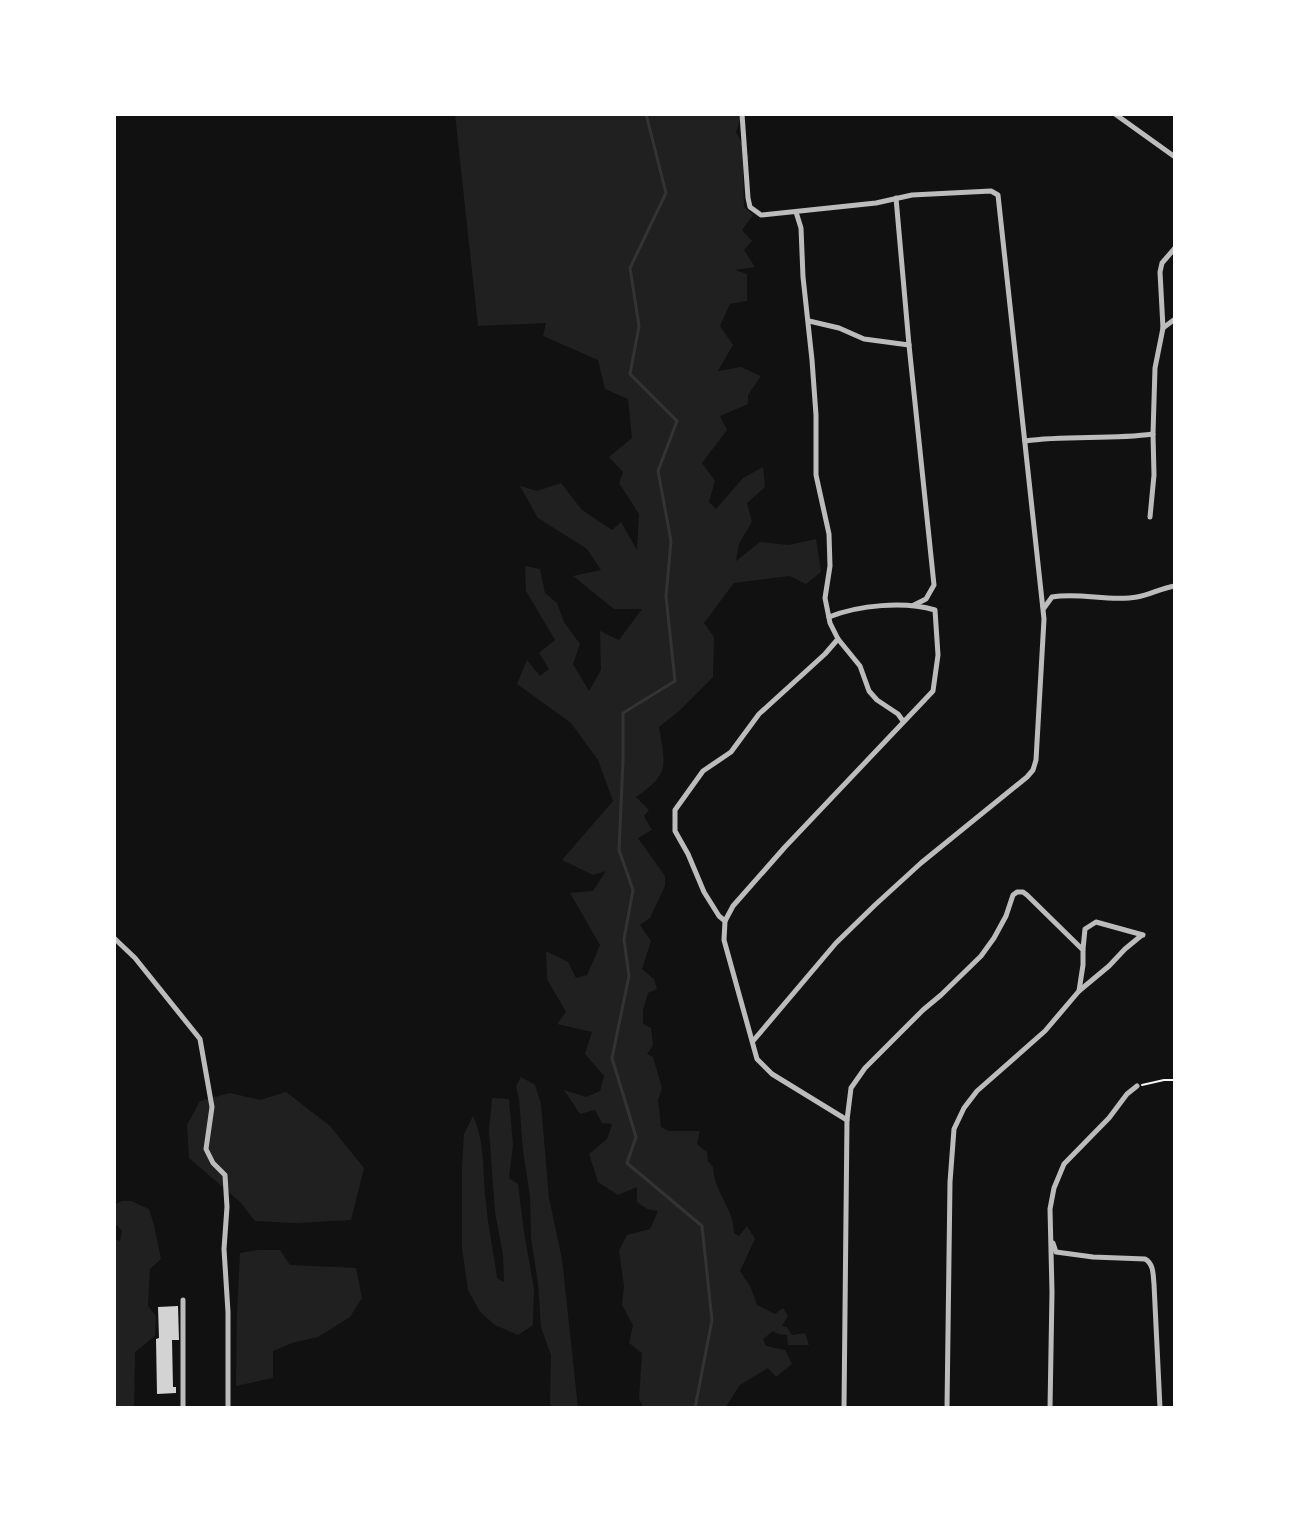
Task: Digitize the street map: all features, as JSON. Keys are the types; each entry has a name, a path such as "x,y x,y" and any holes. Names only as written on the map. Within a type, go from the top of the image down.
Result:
{"street":[{"path":"742,114 750,207 761,215 876,203 912,195 991,191 998,195 1044,630 1033,770 875,905 818,963 753,1041"},
{"path":"1115,114 1175,157"},
{"path":"896,198 934,585 926,599 913,606"},
{"path":"796,212 801,228 809,321 816,415 816,475 829,534 830,566 825,598 838,639 860,666 873,696 903,721"},
{"path":"1150,517 1154,475 1155,368 1163,328 1160,272 1162,263 1175,248"},
{"path":"1163,328 1175,319"},
{"path":"809,321 839,328 864,339 909,345"},
{"path":"1025,441 1153,434"},
{"path":"1040,583 1047,593 1096,598 1138,597 1175,586"},
{"path":"1043,610 1052,597 1059,596"},
{"path":"829,617 865,607 913,606 935,610 938,655 933,691 733,906 725,921 724,940 757,1059 772,1074 847,1120"},
{"path":"725,921 704,892 675,831 675,810 703,771 731,752 759,714 838,639"},
{"path":"844,1408 847,1120 851,1088 865,1068 981,956 994,938 1017,892 1027,895 1083,950"},
{"path":"947,1408 950,1182 954,1129 977,1091 1045,1031 1079,991 1143,936 1096,922 1085,929 1079,991"},
{"path":"114,938 135,958 200,1039 212,1107 206,1149 213,1163 225,1175 228,1408"},
{"path":"1050,1408 1050,1209 1054,1188 1064,1164 1137,1086"},
{"path":"1051,1236 1056,1252 1149,1261 1152,1267 1160,1408"},
{"path":"1052,1279 1054,1254 1061,1252"},
{"path":"183,1300 183,1408"}],"path":[{"path":"1137,1086 1175,1080"}],"shaded area":[{"path":"455,114 742,114 736,132 749,157 743,171 744,207 753,215 742,230 752,241 744,250 755,267 735,270 747,274 747,301 730,304 720,326 733,345 718,371 741,367 761,376 748,395 748,404 720,416 727,430 702,463 715,481 709,502 716,509 743,478 763,467 765,487 747,503 752,522 739,544 736,561 760,542 789,545 816,539 821,572 806,584 790,576 734,583 704,623 714,637 713,677 659,727 663,767 655,781 636,797 649,810 644,816 652,830 638,838 665,876 665,886 650,918 640,925 651,941 642,969 654,979 657,989 648,993 643,1024 651,1028 653,1045 647,1054 653,1057 662,1088 658,1100 661,1127 669,1131 700,1131 697,1144 707,1152 731,1216 734,1233 739,1236 747,1226 755,1239 740,1271 757,1305 775,1314 783,1308 788,1316 782,1326 787,1327 792,1335 805,1333 809,1345 788,1345 787,1335 773,1331 763,1339 766,1346 785,1350 792,1364 776,1377 768,1368 740,1385 725,1408 644,1408 639,1399 642,1353 629,1343 633,1325 622,1305 624,1286 619,1251 627,1235 650,1229 658,1211 647,1209 637,1202 637,1187 618,1195 598,1182 589,1154 607,1139 612,1124 602,1123 595,1110 580,1114 564,1090 586,1097 600,1091 604,1076 585,1054 592,1032 557,1024 566,1012 547,979 546,951 568,962 576,978 587,975 600,945 570,893 593,891 606,871 593,875 562,860 613,801 598,760 571,723 517,684 527,660 540,676 549,669 539,653 555,640 526,591 525,566 540,569 545,593 557,603 564,622 580,644 573,664 589,691 601,670 600,631 619,640 642,609 614,609 573,576 601,570 587,549 538,518 520,486 537,491 561,483 582,510 612,530 621,522 637,550 639,514 619,483 623,472 609,457 632,438 628,399 605,389 598,360 543,336 546,323 478,326"},
{"path":"521,1077 535,1085 541,1104 549,1198 562,1259 578,1408 551,1408 550,1403 551,1355 541,1327 531,1238 530,1196 516,1086"},
{"path":"286,1092 330,1126 364,1168 351,1220 295,1223 255,1221 240,1202 189,1158 187,1125 200,1101 230,1093 260,1100"},
{"path":"492,1098 509,1099 513,1145 509,1178 518,1184 534,1289 533,1325 518,1335 495,1325 480,1312 468,1290 462,1248 464,1134 473,1116 482,1148 497,1278 504,1282 489,1131"},
{"path":"131,1201 149,1209 161,1259 150,1269 148,1306 156,1316 155,1336 135,1352 134,1408 114,1408 114,1239 120,1241 122,1231 114,1222 114,1205"},
{"path":"280,1250 290,1265 356,1268 362,1298 350,1317 318,1337 273,1351 273,1378 236,1386 240,1253"}],"building":[{"path":"178,1306 179,1340 172,1340 173,1387 176,1387 176,1393 157,1394 158,1307"}],"waterway":[{"path":"646,114 666,193 630,268 639,326 630,374 677,421 658,471 671,541 666,596 675,681 623,713 619,850 633,890 624,939 629,976 612,1058 636,1137 627,1163 702,1226 712,1320 695,1408"}]}
